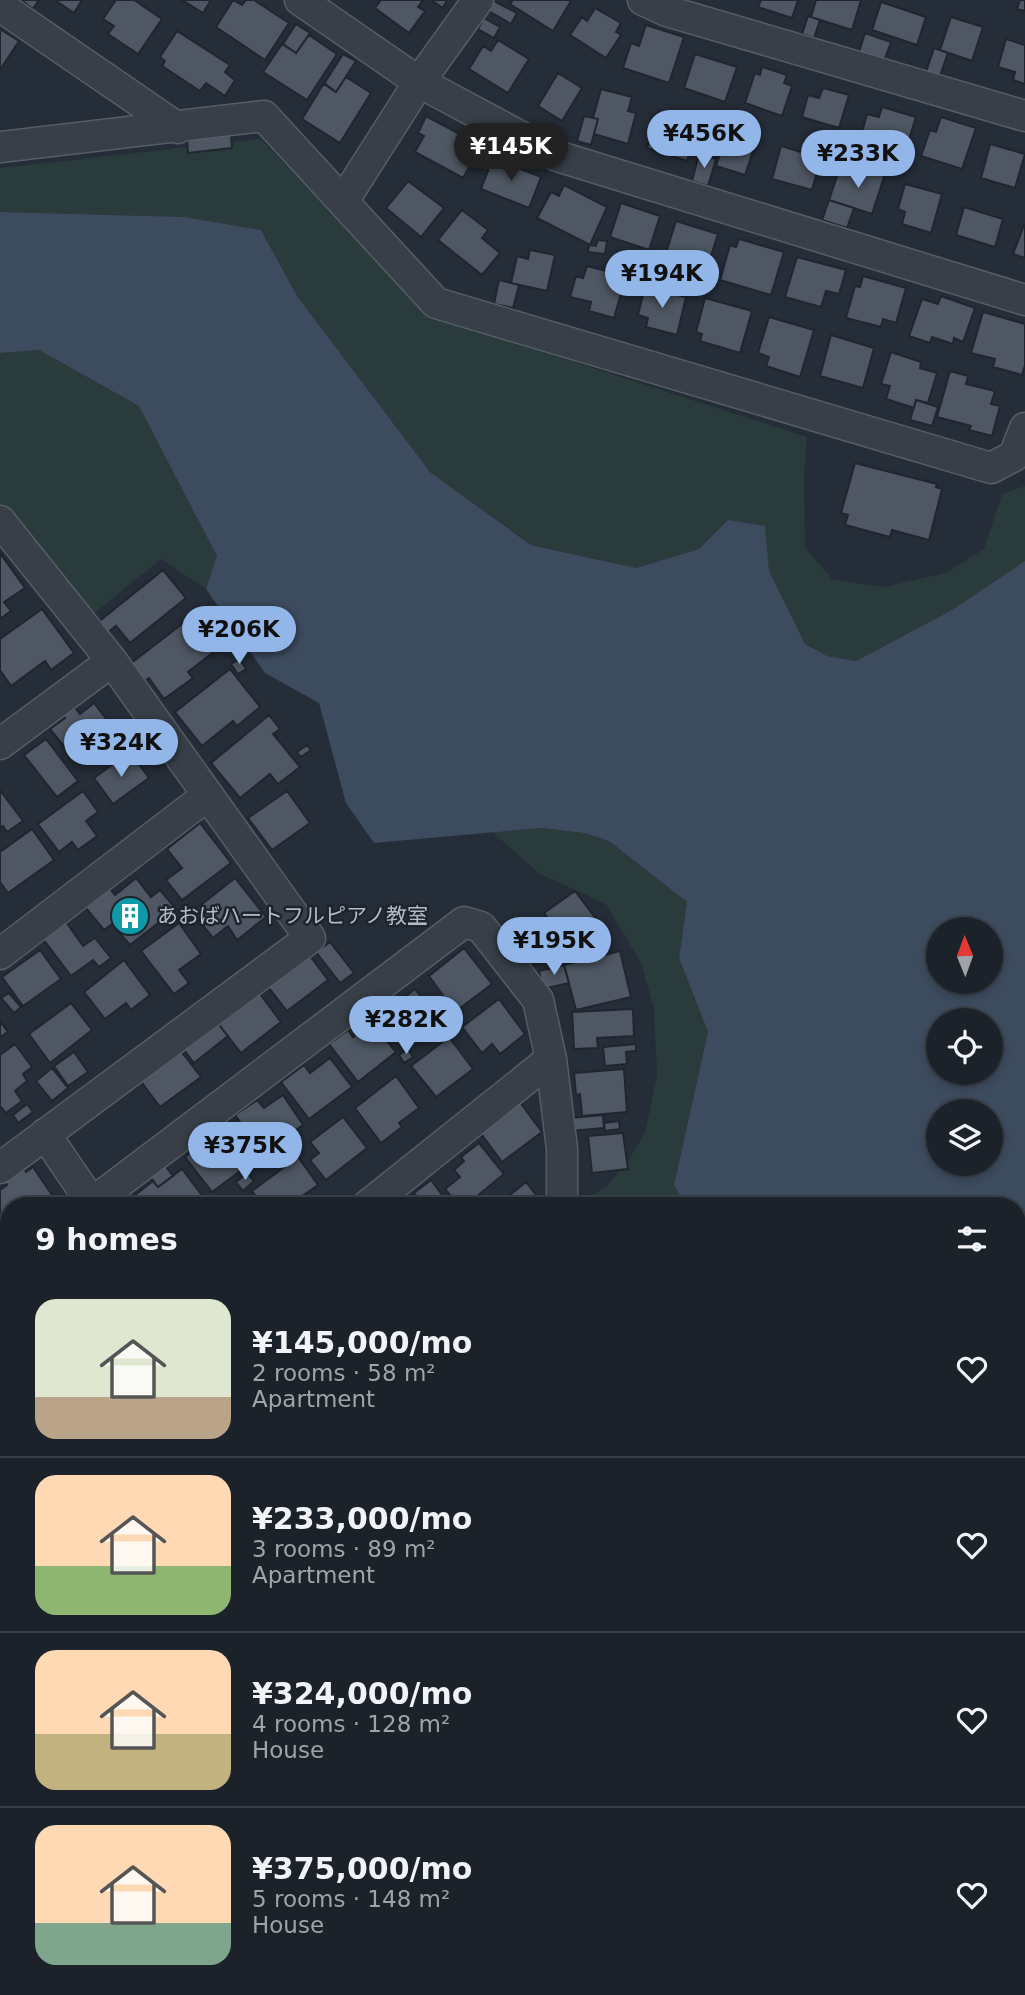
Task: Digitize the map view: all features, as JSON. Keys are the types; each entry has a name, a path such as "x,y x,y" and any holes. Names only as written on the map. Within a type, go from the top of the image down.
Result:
{"street":[{"path":"300,0 419,82 556,156 1025,300"},
{"path":"344,200 419,82 478,0"},
{"path":"643,0 667,11 1025,117"},
{"path":"0,6 178,128"},
{"path":"0,147 264,116 436,303 991,468 1014,456 1025,428"},
{"path":"0,521 112,661 310,938 0,1168"},
{"path":"0,744 112,661"},
{"path":"0,954 208,795"},
{"path":"102,1197 464,922 481,927 538,1000 551,1059 562,1149 562,1197"},
{"path":"378,1197 551,1059"},
{"path":"46,1134 88,1197"}],"shaded area":[{"path":"260,139 438,318 807,437 804,477 805,547 833,580 884,587 945,573 984,549 1002,494 1025,486 1025,561 952,610 856,661 827,656 805,644 769,571 764,526 728,520 699,549 636,568 532,545 430,472 297,296 261,230 185,217 0,212 0,168"},
{"path":"39,350 139,406 218,556 206,589 161,559 92,615 0,505 0,353"},
{"path":"542,828 584,833 609,841 687,902 679,958 708,1032 674,1185 680,1197 588,1197 606,1187 627,1162 645,1133 657,1076 654,1009 641,963 606,904 540,874 492,832"}],"water":[{"path":"0,212 185,217 261,230 297,296 430,472 531,545 636,568 699,549 728,520 765,526 769,571 805,644 827,656 856,661 952,610 1025,561 1025,1197 680,1197 674,1185 708,1032 679,958 687,902 609,841 584,833 542,828 374,843 346,803 319,703 265,673 206,589 217,556 139,406 39,350 0,353"}],"building":[{"path":"21,0 39,0 33,9"},
{"path":"55,0 82,0 74,13"},
{"path":"116,0 134,0 162,19 138,54 108,34 114,26 103,19"},
{"path":"182,0 211,0 203,13"},
{"path":"233,0 242,5 246,0 254,0 289,23 265,60 216,27"},
{"path":"381,0 423,0 418,7 425,11 409,33 375,8"},
{"path":"431,0 447,0 443,8"},
{"path":"492,0 517,13 511,24 487,10"},
{"path":"513,0 571,1 553,31 510,4"},
{"path":"761,0 798,0 792,18 758,7"},
{"path":"816,0 861,0 852,30 811,17"},
{"path":"1020,0 1025,0 1025,11 1017,9"},
{"path":"881,2 926,17 917,45 872,30"},
{"path":"595,8 621,23 616,32 621,35 606,58 570,35 582,17 587,21"},
{"path":"808,16 820,20 814,38 802,34"},
{"path":"951,17 983,27 972,61 940,50"},
{"path":"484,18 500,27 494,38 478,29"},
{"path":"296,24 310,33 296,53 283,44"},
{"path":"646,25 684,37 669,83 623,68 631,43 639,46"},
{"path":"0,29 19,41 0,70"},
{"path":"177,31 230,65 225,72 235,80 225,96 206,83 200,91 162,66 165,61 160,57"},
{"path":"865,33 891,42 884,61 859,52"},
{"path":"309,35 337,54 307,100 263,72 282,44 296,53"},
{"path":"1006,39 1025,45 1025,84 1013,80 1015,72 998,67"},
{"path":"498,40 529,59 508,93 469,69 483,46 491,51"},
{"path":"934,48 948,53 940,76 926,72"},
{"path":"343,54 356,61 336,92 324,84"},
{"path":"695,54 737,67 725,102 684,88"},
{"path":"762,67 787,75 784,83 792,86 782,116 745,103 755,73 760,75"},
{"path":"558,73 582,88 562,121 538,106"},
{"path":"346,77 371,93 340,143 302,119 324,83 336,92"},
{"path":"823,88 849,95 839,128 802,117 808,95 819,98"},
{"path":"601,89 632,97 628,111 636,113 628,144 594,134 598,119 593,118"},
{"path":"882,107 916,117 906,149 861,136 867,114 879,117"},
{"path":"658,112 698,126 687,161 647,148"},
{"path":"426,116 469,139 462,152 474,158 463,178 415,152 424,136 418,133"},
{"path":"584,116 598,119 591,145 577,141"},
{"path":"941,117 976,128 962,169 921,156 930,130 936,132"},
{"path":"712,132 755,145 745,175 716,166 719,157 706,153"},
{"path":"231,134 232,148 188,153 187,139"},
{"path":"990,144 1025,154 1015,188 981,178"},
{"path":"781,146 821,158 812,190 772,179"},
{"path":"699,154 716,159 708,186 692,181"},
{"path":"493,158 541,177 529,208 481,189"},
{"path":"866,168 885,174 872,214 829,200 839,170 863,178"},
{"path":"408,181 444,208 421,237 386,208"},
{"path":"905,184 942,194 931,233 902,224 905,212 898,209"},
{"path":"564,185 607,207 590,245 537,218 551,192 559,196"},
{"path":"829,200 854,208 847,228 822,220"},
{"path":"621,203 660,216 649,250 610,237"},
{"path":"964,207 1003,219 995,247 956,235"},
{"path":"462,210 488,230 482,238 500,253 482,275 438,240"},
{"path":"676,221 718,234 707,269 665,256"},
{"path":"1025,226 1025,258 1013,254"},
{"path":"739,239 784,252 771,295 720,280 730,245 736,247"},
{"path":"598,240 607,241 605,254 588,252 589,245 596,246"},
{"path":"530,250 555,255 547,291 511,283 517,256 528,259"},
{"path":"797,257 846,270 839,294 826,291 821,307 785,297"},
{"path":"587,266 626,276 614,318 589,311 591,302 570,297 576,276 583,278"},
{"path":"863,276 906,288 896,323 883,319 881,327 846,318 855,286 860,287"},
{"path":"499,280 519,285 513,308 494,304"},
{"path":"645,287 686,297 677,335 646,327 648,318 638,315"},
{"path":"941,296 975,308 963,342 954,338 953,344 932,337 930,343 909,336 922,299 938,304"},
{"path":"705,298 752,311 740,353 700,341 702,334 696,332"},
{"path":"983,312 1025,324 1025,365 1022,375 993,367 995,359 971,353"},
{"path":"769,317 814,330 800,377 766,366 769,357 758,353"},
{"path":"831,335 874,348 863,388 820,376"},
{"path":"891,352 921,362 920,368 937,373 928,403 916,400 914,408 886,399 890,386 881,384"},
{"path":"950,371 968,376 966,384 995,391 991,404 1000,406 992,436 969,430 971,426 937,417"},
{"path":"916,400 938,407 932,426 910,420"},
{"path":"855,463 937,484 936,487 942,489 929,540 892,530 890,537 845,525 848,515 841,513"},
{"path":"0,553 25,588 4,602 11,611 0,619"},
{"path":"163,570 186,598 130,643 116,626 106,634 97,623"},
{"path":"42,609 74,653 51,670 45,661 11,686 0,670 0,639"},
{"path":"199,611 224,644 188,672 193,678 164,699 149,678 143,682 130,664"},
{"path":"240,659 246,669 238,674 231,664"},
{"path":"230,669 260,707 237,726 233,721 202,746 175,712"},
{"path":"94,703 111,725 71,755 50,729 65,718 61,713 72,704 80,714"},
{"path":"269,715 280,729 273,734 300,767 278,784 270,774 240,798 211,763"},
{"path":"46,739 78,781 57,797 24,755"},
{"path":"307,745 311,750 301,757 297,752"},
{"path":"133,756 149,778 113,804 94,778 116,762 119,766"},
{"path":"0,790 23,821 7,832 3,826 0,828"},
{"path":"83,791 98,812 86,821 97,836 78,850 72,842 59,852 38,824"},
{"path":"287,791 310,823 272,850 248,818"},
{"path":"200,823 231,863 182,900 166,880 182,868 167,849"},
{"path":"32,829 54,860 8,893 0,882 0,852"},
{"name":"あおばハートフルピアノ教室","path":"136,878 151,897 160,890 176,909 130,945 112,924 104,930 81,902 105,882 115,895"},
{"path":"235,878 266,917 237,940 228,926 213,938 192,912"},
{"path":"575,891 608,935 579,957 574,950 560,961 545,941 550,937 544,928 551,922 544,913"},
{"path":"66,922 83,946 95,938 111,958 99,967 93,960 71,976 43,939"},
{"path":"179,923 201,954 179,970 189,983 174,994 141,951"},
{"path":"330,942 354,973 340,983 316,952"},
{"path":"464,948 492,984 455,1012 429,976"},
{"path":"40,950 61,979 23,1006 2,977"},
{"path":"620,951 631,997 576,1010 564,965"},
{"path":"307,952 328,980 287,1011 266,984"},
{"path":"124,960 150,995 131,1010 126,1003 105,1019 84,992"},
{"path":"564,965 569,983 543,989 539,971"},
{"path":"415,989 439,1021 403,1048 375,1009 393,996 398,1002"},
{"path":"257,990 281,1022 241,1053 216,1021"},
{"path":"9,993 21,1007 14,1013 1,998"},
{"path":"499,999 525,1034 500,1054 492,1044 482,1053 462,1027"},
{"path":"71,1003 92,1030 50,1063 29,1034"},
{"path":"633,1009 634,1036 597,1038 598,1048 574,1049 572,1012"},
{"path":"212,1016 228,1036 194,1063 178,1042"},
{"path":"0,1021 8,1032 0,1037"},
{"path":"441,1022 447,1030 433,1040 427,1032"},
{"path":"372,1023 396,1052 358,1082 329,1044 348,1030 353,1037"},
{"path":"449,1037 473,1069 436,1097 411,1066"},
{"path":"15,1044 32,1067 23,1074 27,1081 15,1091 22,1101 6,1113 0,1106 0,1055"},
{"path":"636,1044 636,1051 626,1052 627,1064 605,1066 603,1047"},
{"path":"408,1049 413,1057 404,1063 399,1055"},
{"path":"180,1050 201,1077 160,1107 140,1080"},
{"path":"74,1052 88,1072 68,1086 54,1066"},
{"path":"330,1058 352,1087 309,1119 281,1082 304,1065 310,1073"},
{"path":"52,1068 68,1088 52,1101 36,1081"},
{"path":"624,1069 627,1112 582,1116 574,1073"},
{"path":"396,1076 419,1108 399,1123 402,1127 381,1143 355,1108"},
{"path":"283,1095 303,1125 262,1153 235,1115 257,1100 264,1108"},
{"path":"519,1101 542,1132 502,1162 479,1131"},
{"path":"27,1104 33,1112 18,1123 13,1115"},
{"path":"603,1115 604,1128 570,1131 569,1118"},
{"path":"343,1117 367,1148 326,1180 310,1160 319,1153 310,1142"},
{"path":"619,1121 620,1129 605,1131 604,1123"},
{"path":"234,1132 255,1160 212,1192 185,1157 206,1141 213,1149"},
{"path":"623,1133 628,1169 592,1173 588,1136"},
{"path":"479,1143 504,1174 476,1197 452,1197 445,1189 460,1177 454,1170 464,1161 461,1157"},
{"path":"298,1157 318,1185 301,1197 256,1197 252,1191"},
{"path":"160,1159 173,1176 158,1187 145,1170"},
{"path":"22,1165 26,1172 33,1167 52,1195 0,1197 0,1190 7,1185 3,1178"},
{"path":"182,1169 203,1197 133,1197 153,1181 158,1187"},
{"path":"247,1173 254,1181 243,1191 236,1182"},
{"path":"431,1180 443,1197 417,1197 414,1193"},
{"path":"526,1182 538,1197 507,1197"}],"place":[{"name":"あおばハートフルピアノ教室","path":"130,916"}]}
